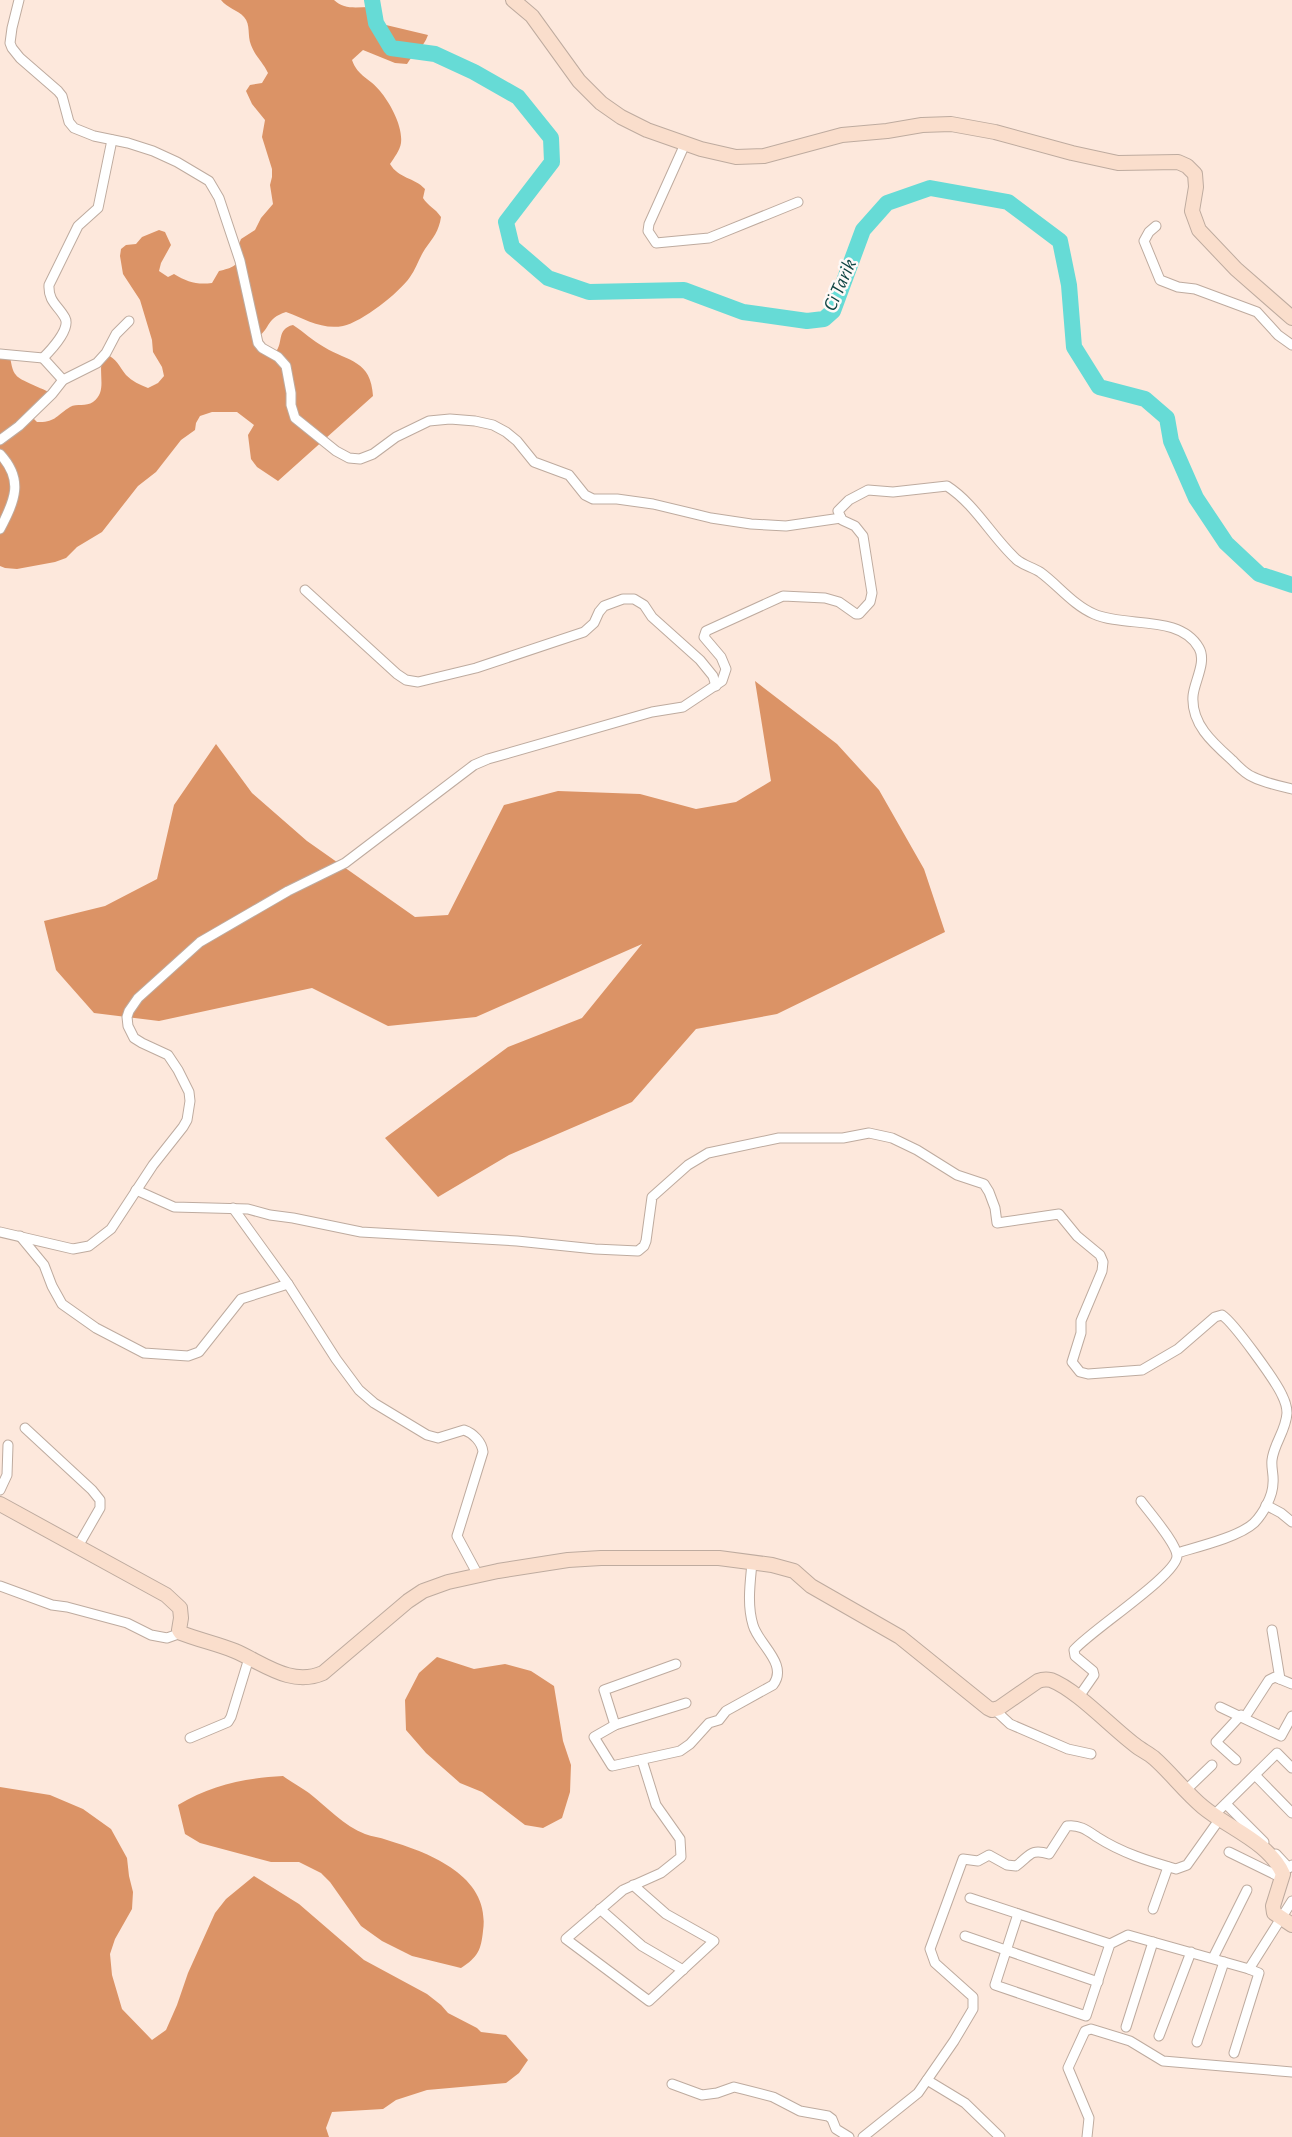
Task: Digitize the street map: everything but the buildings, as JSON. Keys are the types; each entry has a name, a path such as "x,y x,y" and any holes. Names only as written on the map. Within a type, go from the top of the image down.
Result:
{"street":[{"path":"19,0 12,28 12,48 62,96 69,122 74,128 128,143 177,162 199,173 215,189 240,261 258,343 262,348 278,357 286,366 295,418 336,451 349,458 360,459 429,421 450,419 475,421 493,425 506,432 517,441 534,462 569,475 585,495 593,499 653,504 711,518 751,524 786,526 841,518"},
{"path":"513,0 532,16 579,81 601,103 621,117 647,130 685,144 736,157 764,156 842,135 922,125 951,124 995,132 1118,163 1178,162 1192,169 1195,174 1196,186 1192,216 1199,230 1236,269 1292,318"},
{"path":"0,29 12,28"},
{"path":"42,358 57,341 66,322 50,295 48,285 78,226 98,208 112,140"},
{"path":"685,144 649,224 648,231 656,243 709,238 798,202"},
{"path":"1156,226 1147,235 1144,246 1160,280 1172,286 1195,289 1257,312 1278,335 1292,345"},
{"path":"1257,312 1267,298"},
{"path":"0,440 19,426 63,380 97,363 106,353 116,334 129,321"},
{"path":"0,354 42,358 63,380"},
{"path":"0,454 13,470 15,482 14,495 0,529"},
{"path":"0,1232 73,1249 89,1246 111,1229 136,1190 183,1127 190,1110 189,1092 178,1070 168,1055 134,1038 128,1026 127,1017 138,998 200,942 288,891 345,863 474,765 652,712 679,708 716,686 724,678 726,665 704,637 706,631 783,596 825,598 839,602 857,615 866,609 872,593 862,536 855,526 841,518 838,511 861,492 868,490 893,492 947,486 964,500 1018,561 1040,572 1084,609 1106,618 1170,626 1186,634 1199,648 1202,656 1193,695 1193,706 1198,723 1209,738 1250,776 1269,784 1292,789"},
{"path":"305,590 397,674 406,680 418,682 476,668 570,638 590,628 604,606 623,599 634,599 644,605 652,617 700,660 713,676 716,686"},
{"path":"136,1190 174,1207 248,1209 361,1232 638,1251 646,1241 652,1197 688,1165 708,1152 779,1138 843,1138 878,1133 917,1150 957,1175 984,1184 995,1208 997,1223 1059,1214 1077,1236 1101,1255 1104,1267 1081,1321 1081,1333 1072,1357 1072,1362 1084,1373 1142,1370 1178,1349 1215,1317 1222,1315 1276,1383 1287,1405 1284,1426 1273,1454 1271,1466 1274,1482 1266,1505 1253,1524 1239,1533 1177,1553"},
{"path":"233,1208 288,1284 336,1359 359,1390 427,1435 438,1438 464,1430 481,1444 483,1452 458,1536 478,1575"},
{"path":"20,1236 44,1265 51,1286 62,1304 96,1328 152,1355 188,1356 199,1352 242,1299 288,1284"},
{"path":"26,1428 92,1490 99,1500 100,1508 77,1548"},
{"path":"0,1490 7,1475 8,1445"},
{"path":"1141,1502 1177,1553"},
{"path":"0,1504 175,1601 181,1613 179,1630 181,1633"},
{"path":"1266,1505 1292,1522"},
{"path":"1078,1698 1094,1675 1093,1671 1075,1656 1074,1650 1081,1642 1129,1606 1170,1569 1177,1553"},
{"path":"0,1586 52,1605 127,1623 151,1635 167,1638 181,1633 224,1647 286,1675 301,1677 316,1676 330,1668 394,1612 423,1591 448,1582 559,1562 601,1558 719,1558 772,1565 794,1570 811,1586 900,1637 1010,1724 1068,1749 1091,1754"},
{"path":"686,1703 615,1725 594,1737 612,1766 680,1751 690,1744 709,1723 719,1720 726,1711 768,1688 777,1680 777,1667 752,1622 749,1604 752,1563"},
{"path":"1272,1630 1280,1679"},
{"path":"190,1738 228,1722 249,1658"},
{"path":"615,1725 604,1690 676,1664"},
{"path":"1236,1760 1216,1742 1243,1716 1269,1680 1275,1677 1292,1684"},
{"path":"995,1710 1043,1679 1053,1681 1078,1698 1135,1745 1153,1756 1216,1818 1262,1848 1278,1864 1283,1874 1273,1906 1274,1914 1287,1922"},
{"path":"1220,1707 1281,1736 1292,1716"},
{"path":"863,2137 912,2098 954,2041 973,2009 973,1997 935,1963 930,1949 963,1859 978,1861 988,1856 1007,1865 1016,1866 1032,1852 1039,1851 1048,1854 1067,1826 1072,1825 1088,1831 1111,1846 1129,1854 1176,1869 1184,1867 1226,1804 1277,1753 1292,1768"},
{"path":"633,1886 666,1914 714,1941 650,2001 615,1978 566,1939 623,1890 661,1873 681,1857 680,1839 656,1805 642,1760"},
{"path":"1186,1790 1212,1765"},
{"path":"1255,1775 1292,1813"},
{"path":"1226,1804 1289,1868 1292,1865"},
{"path":"1229,1852 1282,1878"},
{"path":"1153,1909 1168,1867"},
{"path":"1213,1958 1247,1890"},
{"path":"970,1898 1110,1944 1128,1935 1259,1973 1234,2053"},
{"path":"1249,1969 1287,1922 1292,1901"},
{"path":"600,1909 642,1946 684,1970"},
{"path":"1018,1914 995,1985 1086,2016 1110,1944"},
{"path":"965,1936 1098,1982"},
{"path":"1126,2027 1153,1942"},
{"path":"1159,2036 1191,1952"},
{"path":"1197,2042 1224,1962"},
{"path":"1087,2137 1089,2118 1068,2067 1084,2031 1091,2029 1130,2041 1163,2061 1292,2073"},
{"path":"927,2080 965,2103 1000,2137"},
{"path":"672,2084 702,2096 734,2087 757,2092 800,2110 828,2116 832,2118 836,2129 849,2137"}],"shaded area":[{"path":"221,0 334,0 346,7 370,7 386,25 428,35 424,44 407,64 395,63 363,50 352,60 361,74 384,96 398,122 401,143 390,164 398,173 425,189 423,198 441,217 439,226 405,284 370,313 351,323 335,327 314,323 286,312 275,317 257,338 275,353 282,333 293,325 320,345 363,369 368,375 373,396 278,481 257,467 251,459 248,435 254,425 237,412 212,412 200,416 195,430 181,440 156,472 138,486 102,532 77,547 66,558 17,569 5,568 0,566 0,354 10,356 18,377 52,394 30,415 37,422 52,420 70,407 93,402 101,391 101,366 106,354 115,360 126,375 136,383 148,388 158,383 164,376 162,367 153,352 152,340 140,300 123,274 121,249 126,245 136,244 142,237 159,230 165,232 171,245 159,271 168,277 174,274 192,282 212,283 219,271 239,261 243,254 239,244 241,239 255,230 261,218 273,204 270,185 272,169 262,137 265,120 252,104 246,91 250,85 262,83 268,73 251,45 246,20"},
{"path":"755,681 837,744 879,790 924,869 945,932 777,1014 696,1029 632,1102 509,1155 438,1197 385,1138 508,1047 582,1018 642,944 476,1017 388,1026 312,988 159,1021 94,1013 56,970 44,921 105,906 157,879 174,805 216,744 252,793 307,841 415,917 448,915 504,805 558,791 640,794 696,809 736,802 771,781"},
{"path":"437,1657 474,1669 505,1664 531,1671 554,1686 563,1741 571,1765 570,1792 562,1818 543,1828 525,1825 482,1792 460,1783 426,1753 406,1730 405,1700 419,1673"},
{"path":"283,1776 309,1793 357,1831 421,1852 454,1870 467,1881 477,1895 483,1912 481,1943 478,1952 471,1960 461,1968 412,1956 382,1941 361,1926 321,1873 299,1862 271,1862 200,1843 185,1834 178,1805 203,1792 229,1784"},
{"path":"0,1787 50,1795 83,1809 111,1829 127,1858 133,1892 132,1909 115,1939 110,1954 112,1975 122,2009 152,2040 166,2030 215,1913 226,1899 254,1876 299,1904 364,1960 427,1994 448,2013 481,2032 506,2035 528,2060 519,2073 506,2083 427,2090 396,2100 383,2109 332,2112 326,2128 329,2137 0,2137"}],"waterway":[{"name":"Ci Tarik","path":"372,0 376,23 391,48 435,54 474,72 518,97 551,138 552,162 506,222 512,247 548,278 589,292 684,290 743,312 807,321 824,319 833,311 863,230 887,203 930,188 1008,202 1060,241 1069,285 1074,347 1099,387 1145,399 1167,418 1171,441 1196,498 1226,543 1259,574 1292,585"}]}
